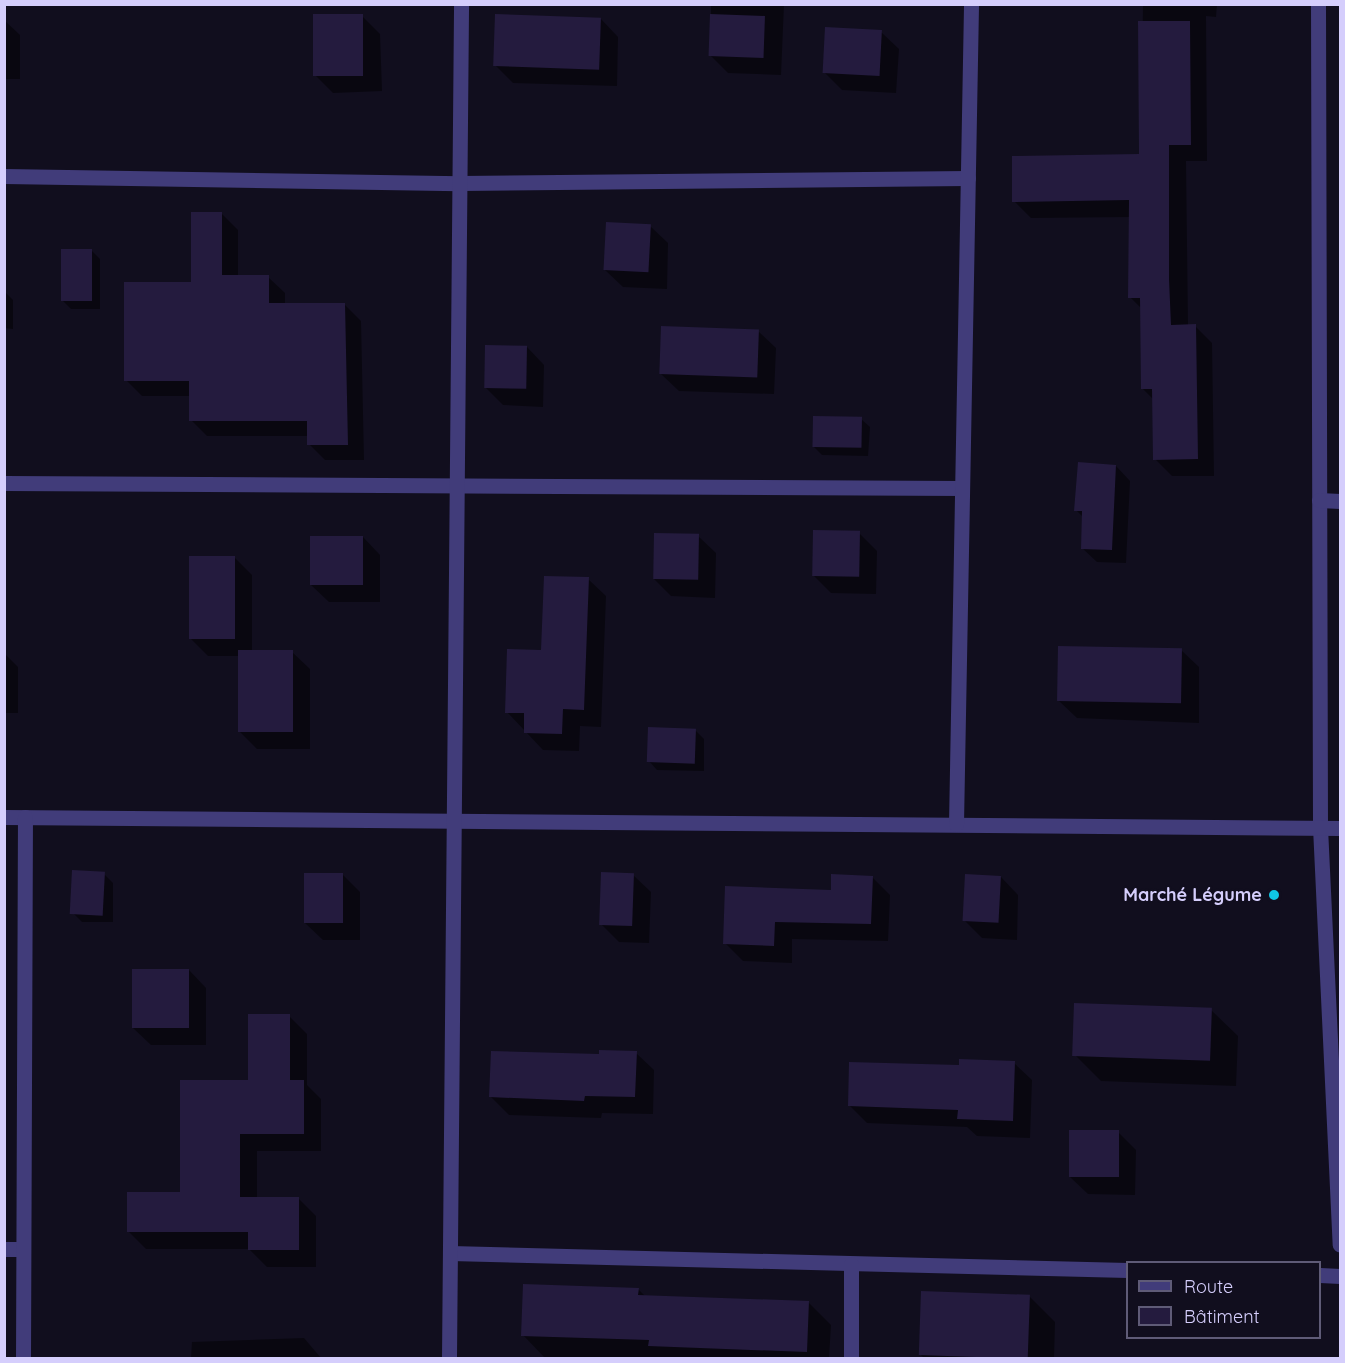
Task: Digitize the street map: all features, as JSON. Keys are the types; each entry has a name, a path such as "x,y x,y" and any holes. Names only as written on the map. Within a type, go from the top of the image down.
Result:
{"street":[{"path":"449,1359 456,820 461,4"},
{"path":"956,824 971,4"},
{"path":"1318,4 1320,827 1341,1245"},
{"path":"4,176 460,183 968,178"},
{"path":"4,483 962,488"},
{"path":"1319,500 1341,501"},
{"path":"4,817 1341,828"},
{"path":"23,1359 24,817"},
{"path":"4,1249 23,1249"},
{"path":"450,1253 1126,1270"},
{"path":"851,1263 851,1359"},
{"path":"1321,1275 1341,1275"}],"building":[{"path":"313,14 363,14 363,76 313,76"},
{"path":"495,14 601,18 599,70 493,66"},
{"path":"710,14 765,16 764,58 709,56"},
{"path":"1138,21 1190,21 1191,145 1169,145 1169,279 1171,325 1196,324 1198,459 1153,460 1152,389 1141,389 1140,298 1128,298 1129,200 1012,202 1012,156 1139,154"},
{"path":"825,27 882,30 880,76 823,73"},
{"path":"191,212 222,212 222,275 269,275 269,303 345,303 348,445 307,445 307,421 189,421 189,381 124,381 124,282 191,282"},
{"path":"606,222 651,224 648,272 603,270"},
{"path":"61,249 92,249 92,301 61,301"},
{"path":"661,326 759,329 757,377 659,374"},
{"path":"485,345 527,346 526,389 484,388"},
{"path":"813,416 862,417 861,448 812,447"},
{"path":"1078,462 1116,465 1112,550 1081,549 1082,511 1074,511"},
{"path":"813,530 860,531 859,577 812,576"},
{"path":"654,533 699,534 698,580 653,579"},
{"path":"310,536 363,536 363,585 310,585"},
{"path":"189,556 235,556 235,639 189,639"},
{"path":"544,576 589,577 584,710 563,709 562,734 524,733 524,713 505,713 507,649 541,650"},
{"path":"1058,646 1182,648 1181,703 1057,701"},
{"path":"238,650 293,650 293,732 238,732"},
{"path":"648,727 696,729 695,764 647,762"},
{"path":"72,870 105,872 103,916 70,914"},
{"path":"601,872 634,873 632,926 599,925"},
{"path":"304,873 343,873 343,923 304,923"},
{"path":"831,874 873,876 871,924 775,922 774,946 723,944 725,886 831,890"},
{"path":"965,874 1001,876 998,923 963,921"},
{"path":"132,969 189,969 189,1028 132,1028"},
{"path":"1074,1003 1212,1008 1210,1061 1072,1056"},
{"path":"248,1014 290,1014 290,1080 304,1080 304,1134 240,1134 240,1197 299,1197 299,1250 248,1250 248,1232 127,1232 127,1192 180,1192 180,1080 248,1080"},
{"path":"599,1050 637,1051 635,1097 585,1096 584,1101 489,1097 491,1051 599,1054"},
{"path":"959,1059 1015,1061 1013,1121 957,1119 958,1110 848,1106 849,1062 959,1065"},
{"path":"1069,1130 1119,1130 1119,1177 1069,1177"},
{"path":"523,1284 639,1288 638,1295 809,1301 807,1352 648,1346 649,1340 521,1336"},
{"path":"921,1291 1030,1295 1028,1358 919,1355"}],"place":[{"name":"Marché Légume","path":"1274,895"}]}
